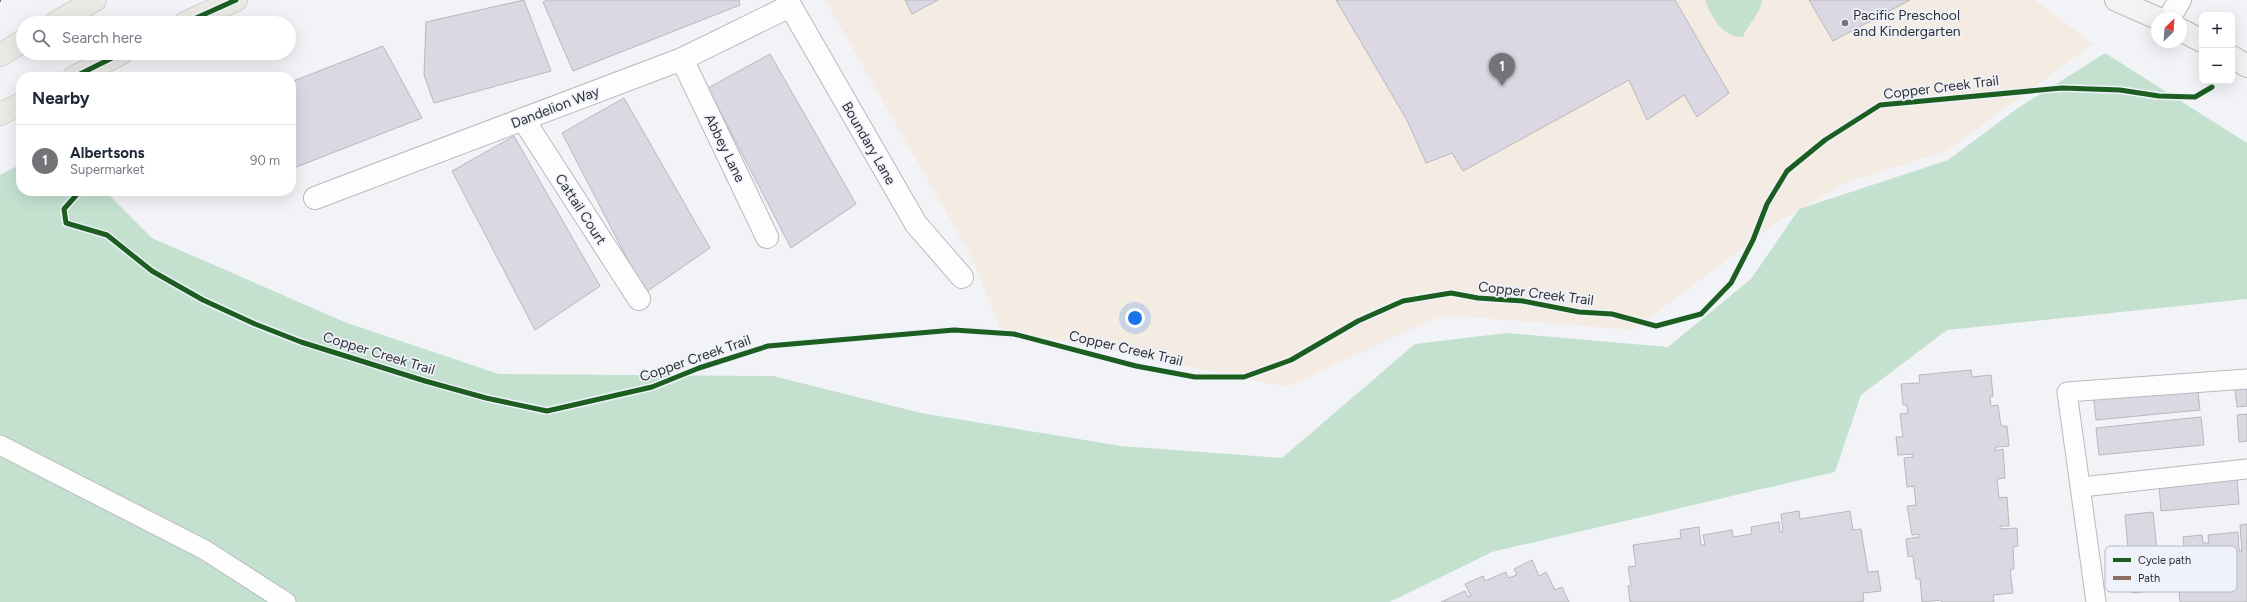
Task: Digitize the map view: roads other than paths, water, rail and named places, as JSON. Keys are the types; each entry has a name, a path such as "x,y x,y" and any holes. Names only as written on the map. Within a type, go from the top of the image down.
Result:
{"main road":[{"path":"67,16 96,0"},
{"path":"201,16 236,0"},
{"path":"2116,0 2151,15"},
{"path":"2187,33 2199,39"},
{"path":"0,54 16,45"},
{"path":"2235,58 2247,66"},
{"path":"84,72 108,60"},
{"path":"0,114 16,106"}],"street":[{"path":"2173,12 2180,0"},
{"name":"Dandelion Way","path":"315,198 682,59 789,3"},
{"name":"Boundary Lane","path":"789,3 916,224 962,277"},
{"name":"Abbey Lane","path":"682,59 767,237"},
{"name":"Cattail Court","path":"522,119 638,299"}],"lane":[{"path":"2096,602 2082,487 2067,392 2247,379"},
{"path":"0,445 205,550 286,602"},
{"path":"2082,487 2247,469"}],"place":[{"name":"Pacific Preschool and Kindergarten","path":"1845,23"},
{"name":"Albertsons","path":"1502,86"}]}
